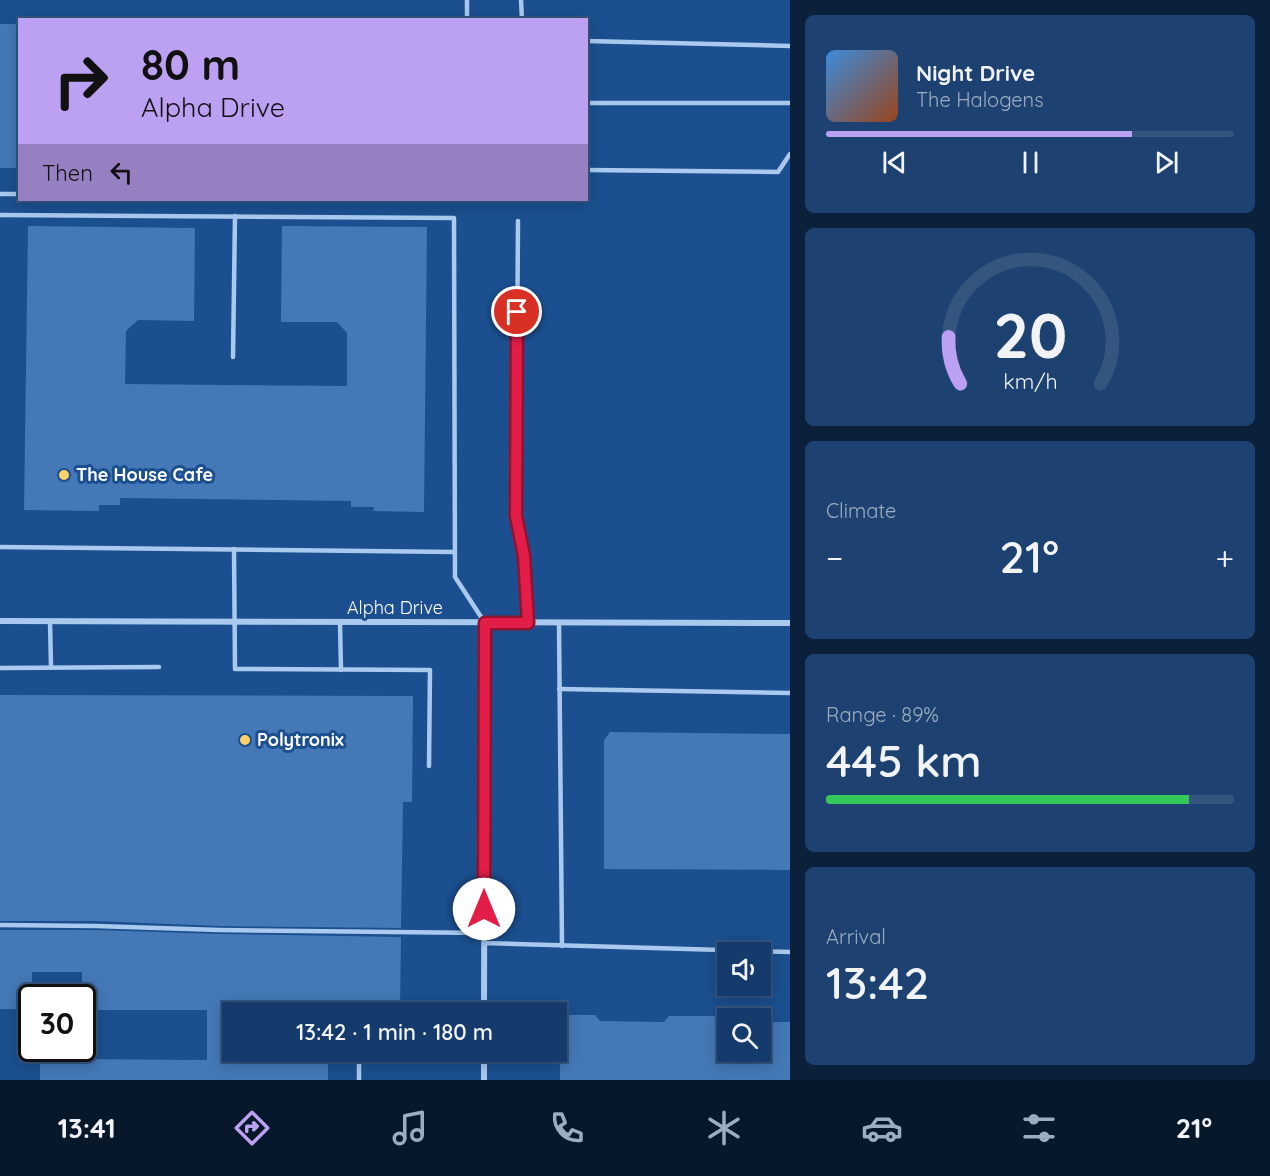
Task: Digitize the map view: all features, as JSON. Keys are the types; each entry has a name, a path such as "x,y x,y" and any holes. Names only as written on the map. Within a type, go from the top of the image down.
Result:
{"street":[{"name":"Alpha Drive","path":"0,621 790,623"},
{"path":"484,1002 485,623"},
{"path":"484,1062 484,1080"}],"lane":[{"path":"467,0 467,18"},
{"path":"521,0 522,18"},
{"path":"588,41 790,46"},
{"path":"588,103 790,104"},
{"path":"588,170 778,172 790,154"},
{"path":"0,194 18,194"},
{"path":"0,215 454,218 455,577 485,623"},
{"path":"233,357 235,216"},
{"path":"518,220 516,516 524,556 528,623"},
{"path":"0,547 455,552"},
{"path":"234,549 235,669 430,670 429,766"},
{"path":"50,621 51,667"},
{"path":"340,622 341,670"},
{"path":"559,623 562,946"},
{"path":"0,668 159,666"},
{"path":"559,689 790,693"},
{"path":"0,925 484,933"},
{"path":"484,944 790,952"},
{"path":"359,1062 359,1080"}],"building":[{"path":"0,24 18,24 18,168 0,168"},
{"path":"28,226 195,228 194,321 138,320 126,331 125,384 347,386 347,333 337,322 281,322 282,226 427,227 424,512 373,511 374,507 351,507 351,501 120,498 120,505 99,505 99,511 24,510"},
{"path":"0,695 413,696 412,802 403,802 401,928 0,921"},
{"path":"610,732 790,734 790,870 604,869 604,740"},
{"path":"0,930 401,937 400,1002 222,1002 222,1062 328,1062 328,1080 40,1080 40,1062 96,1062 96,1059 207,1060 207,1010 96,1010 96,984 82,984 82,972 32,972 32,984 18,984 18,1009 0,1009"},
{"path":"567,1015 595,1015 600,1021 664,1022 669,1016 717,1016 717,1062 771,1062 771,1022 790,1022 790,1080 560,1080 560,1062 567,1062"}],"place":[{"name":"The House Cafe","path":"64,475"},
{"name":"Polytronix","path":"245,740"}],"route":[{"path":"484,909 485,623 528,623 524,556 516,516 517,312"}]}
